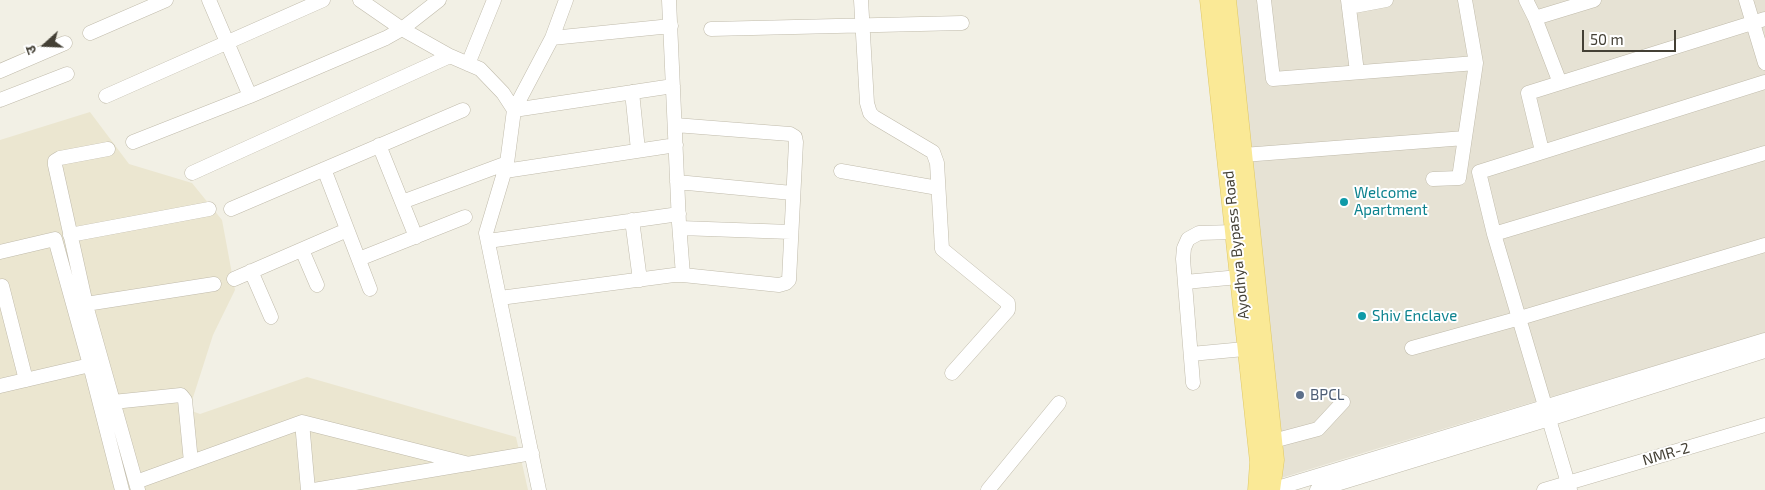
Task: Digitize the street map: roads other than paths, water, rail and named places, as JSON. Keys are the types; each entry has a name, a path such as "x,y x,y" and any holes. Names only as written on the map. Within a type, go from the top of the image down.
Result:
{"main road":[{"name":"Ayodhya Bypass Road","path":"1209,0 1239,277 1273,441 1275,460 1271,490"},
{"name":"Ayodhya Bypass Road","path":"1227,0 1243,155 1255,348 1259,462 1257,490"}],"street":[{"path":"90,33 166,0"},
{"path":"209,0 250,96"},
{"path":"106,96 322,0"},
{"path":"360,0 402,29 450,56 480,69 494,82 514,110"},
{"path":"133,142 250,96 386,38 402,29 440,0"},
{"path":"468,64 494,0"},
{"path":"539,490 486,233 506,167 514,110 552,38 566,0"},
{"path":"670,0 677,182 683,274"},
{"path":"861,0 867,103 870,113 933,152 937,163 942,249 1008,304 1008,310 952,374"},
{"path":"1264,0 1273,79 1476,63"},
{"path":"1357,72 1348,4 1386,0"},
{"path":"1433,180 1459,178 1476,63 1465,0"},
{"path":"1526,0 1535,18 1560,83"},
{"path":"1535,18 1594,0"},
{"path":"1746,0 1759,21 1765,63"},
{"path":"1542,152 1528,93 1759,21"},
{"path":"711,29 962,23"},
{"path":"552,38 671,26"},
{"path":"0,71 65,43"},
{"path":"192,173 450,56"},
{"path":"1,96 67,74"},
{"path":"1569,486 1494,234 1479,172 1765,82"},
{"path":"514,110 673,86"},
{"path":"632,92 638,150"},
{"path":"231,209 463,110"},
{"path":"500,298 683,274 780,286 786,284 789,280 795,137 790,134 675,125"},
{"path":"1243,155 1465,138"},
{"path":"402,202 506,167 676,145"},
{"path":"379,146 416,236"},
{"path":"108,149 60,158 55,161 86,304 137,486 191,462 302,422 469,464"},
{"path":"1494,234 1765,153"},
{"path":"324,169 370,288"},
{"path":"841,171 938,188"},
{"path":"677,182 792,193"},
{"path":"70,235 209,209"},
{"path":"488,241 679,214"},
{"path":"359,259 465,218"},
{"path":"632,220 640,280"},
{"path":"680,228 791,232"},
{"path":"234,279 347,230"},
{"path":"1193,383 1184,248 1188,239 1199,233 1234,232"},
{"path":"0,252 55,240 122,490"},
{"path":"1412,348 1765,245"},
{"path":"302,250 317,285"},
{"path":"251,271 271,317"},
{"path":"1185,282 1239,277"},
{"path":"86,304 214,284"},
{"path":"2,286 26,380"},
{"path":"1271,490 1765,340"},
{"path":"1191,354 1255,348"},
{"path":"1309,477 1318,490 1765,350"},
{"path":"0,386 90,365"},
{"path":"113,402 181,395 185,400 191,462"},
{"path":"1273,441 1318,429 1343,402"},
{"path":"988,490 1059,403"},
{"path":"302,422 308,490"},
{"name":"NMR-2","path":"1544,490 1569,486 1765,425"},
{"path":"314,490 532,453"}],"place":[{"name":"Welcome Apartment","path":"1344,202"},
{"name":"Shiv Enclave","path":"1362,316"},
{"name":"BPCL","path":"1300,395"}]}
